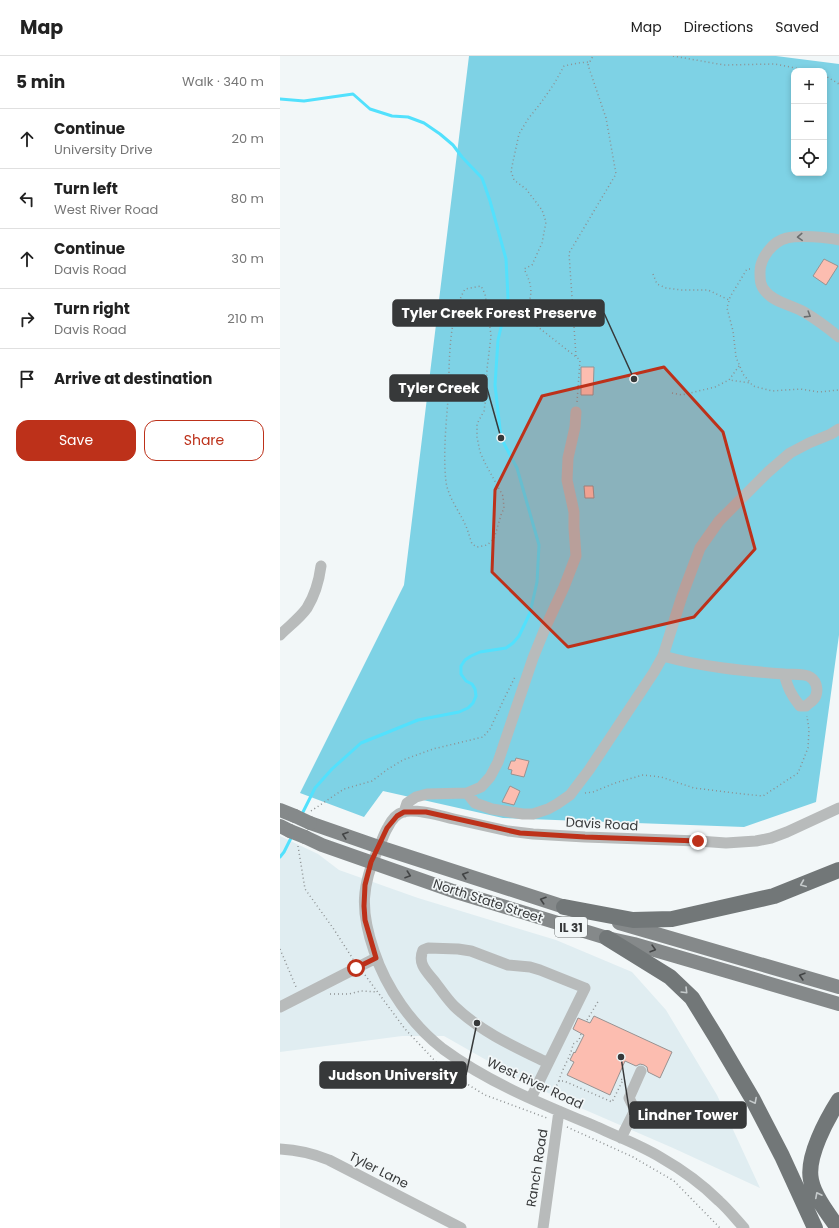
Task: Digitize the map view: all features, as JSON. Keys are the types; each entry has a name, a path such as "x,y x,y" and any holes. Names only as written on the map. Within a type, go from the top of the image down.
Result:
{"highway":[{"path":"564,907 633,920 672,919 774,896 839,870"},
{"path":"607,938 670,977 692,998 752,1098 782,1156 815,1228"},
{"path":"838,1228 817,1194 811,1181 810,1170 822,1132 827,1120 839,1100"}],"main road":[{"name":"North State Street","path":"280,810 310,823 379,847 564,907 839,987"},
{"name":"North State Street","path":"285,828 322,845 453,891 607,938 634,944 839,1004"}],"street":[{"path":"839,240 809,237 787,238 777,242 764,257 760,268 760,284 774,299 803,312 824,324 839,337"},
{"path":"379,847 390,824 397,816 404,812 407,803 416,797 427,794 467,793 481,787 490,778 498,762 533,658 576,556 574,512 567,480 568,458 575,427 576,412"},
{"path":"467,793 475,803 492,809 523,814 533,814 548,810 570,795 589,770 663,656 682,596 700,548 719,521 768,472 790,453 839,429"},
{"path":"280,635 306,609 309,604 316,588 321,566"},
{"path":"663,656 683,662 750,672 804,675 811,677 816,683 817,692 814,700 806,706 800,706 788,690 784,674"},
{"name":"Davis Road","path":"404,812 426,812 520,833 726,843 756,841 770,838 787,832 839,808"},
{"name":"West River Road","path":"379,847 371,862 365,885 365,920 376,958 390,986 403,1007 432,1039 442,1048 474,1070 548,1106 661,1157 693,1179 720,1202 744,1228"},
{"path":"531,1098 585,988 540,970 530,967 508,965 471,951 428,948 423,950 421,960 424,968 453,1006 485,1031 548,1063"},
{"path":"280,1007 376,958"},
{"path":"621,1138 635,1110 629,1098 641,1071"},
{"name":"Ranch Road","path":"543,1228 559,1111"},
{"name":"Tyler Lane","path":"280,1149 299,1150 329,1160 461,1228"}],"path":[{"path":"576,357 570,253 616,174 606,118 588,65 593,56"},
{"path":"673,56 724,65 775,64 795,68"},
{"path":"526,318 525,315 531,297 530,281 524,269 532,265 542,243 546,222 542,210 526,189 514,180 511,171 519,134 528,119 551,89 564,66 578,62 590,62"},
{"path":"827,77 839,84"},
{"path":"760,268 747,269 729,300 727,308 733,331 736,357 742,374 753,386 772,391 800,389 819,392 839,390"},
{"path":"653,274 657,284 666,288 682,290 708,290 729,300"},
{"path":"480,286 485,294 489,319 491,336 487,369 486,397 484,411 477,424 477,437 483,458 503,496 504,508 494,539 487,545 477,547 472,544 468,530 454,505 446,483 445,456 451,344 455,317 460,298 465,289 480,286"},
{"path":"489,319 524,316 580,360 576,412"},
{"path":"672,393 682,395 715,387 729,380 739,365"},
{"path":"729,380 751,383"},
{"path":"570,795 593,792 615,783 643,775 661,776 694,788 763,796 798,773 808,748 806,706"},
{"path":"280,949 297,991"},
{"path":"329,994 349,994 361,991 378,992"},
{"path":"587,1020 599,1000"},
{"path":"544,1117 563,1068 572,1050 572,1044 579,1040 580,1034"},
{"path":"559,1081 564,1081 612,1102 622,1080 619,1078"}],"highlighted area":[{"path":"664,367 723,432 755,549 694,617 568,647 492,572 495,490 542,396"}],"shaded area":[{"path":"469,56 776,56 839,64 839,635 816,802 744,827 503,818 383,791 364,817 300,793 404,585"},
{"path":"280,836 318,854 339,870 418,898 556,940 632,972 666,1010 717,1095 760,1188 560,1099 518,1078 444,1036 402,1036 280,1052"}],"building":[{"path":"824,259 838,266 826,285 813,276"},
{"path":"581,367 594,367 593,395 581,395"},
{"path":"584,486 593,486 594,498 585,498"},
{"path":"516,758 529,761 524,777 511,774 512,770 508,769 511,761 515,761"},
{"path":"510,786 520,791 514,805 502,802"},
{"path":"594,1016 672,1052 660,1078 648,1072 647,1067 644,1065 640,1064 636,1066 625,1061 610,1095 567,1075 574,1062 570,1060 584,1035 573,1029 578,1018 590,1023"}],"waterway":[{"path":"280,99 304,101 353,94 370,109 392,116 408,117 424,123 453,145 482,178 506,259 508,298 498,340 495,385 501,438 517,468 539,545 537,582 530,613 519,636 506,648 480,652 465,660 461,666 461,674 466,681 472,684 475,689 476,696 473,703 468,708 459,712 418,720 361,743 332,769 315,788 302,814"},
{"path":"280,857 292,836"}],"place":[{"name":"Tyler Creek Forest Preserve","path":"634,379"},
{"name":"Tyler Creek","path":"501,438"},
{"name":"Judson University","path":"477,1023"},
{"name":"Lindner Tower","path":"621,1057"}],"route":[{"path":"356,968 376,958 365,920 364,906 365,885 371,862 387,828 397,816 404,812 426,812 520,833 670,841 698,841"}]}
